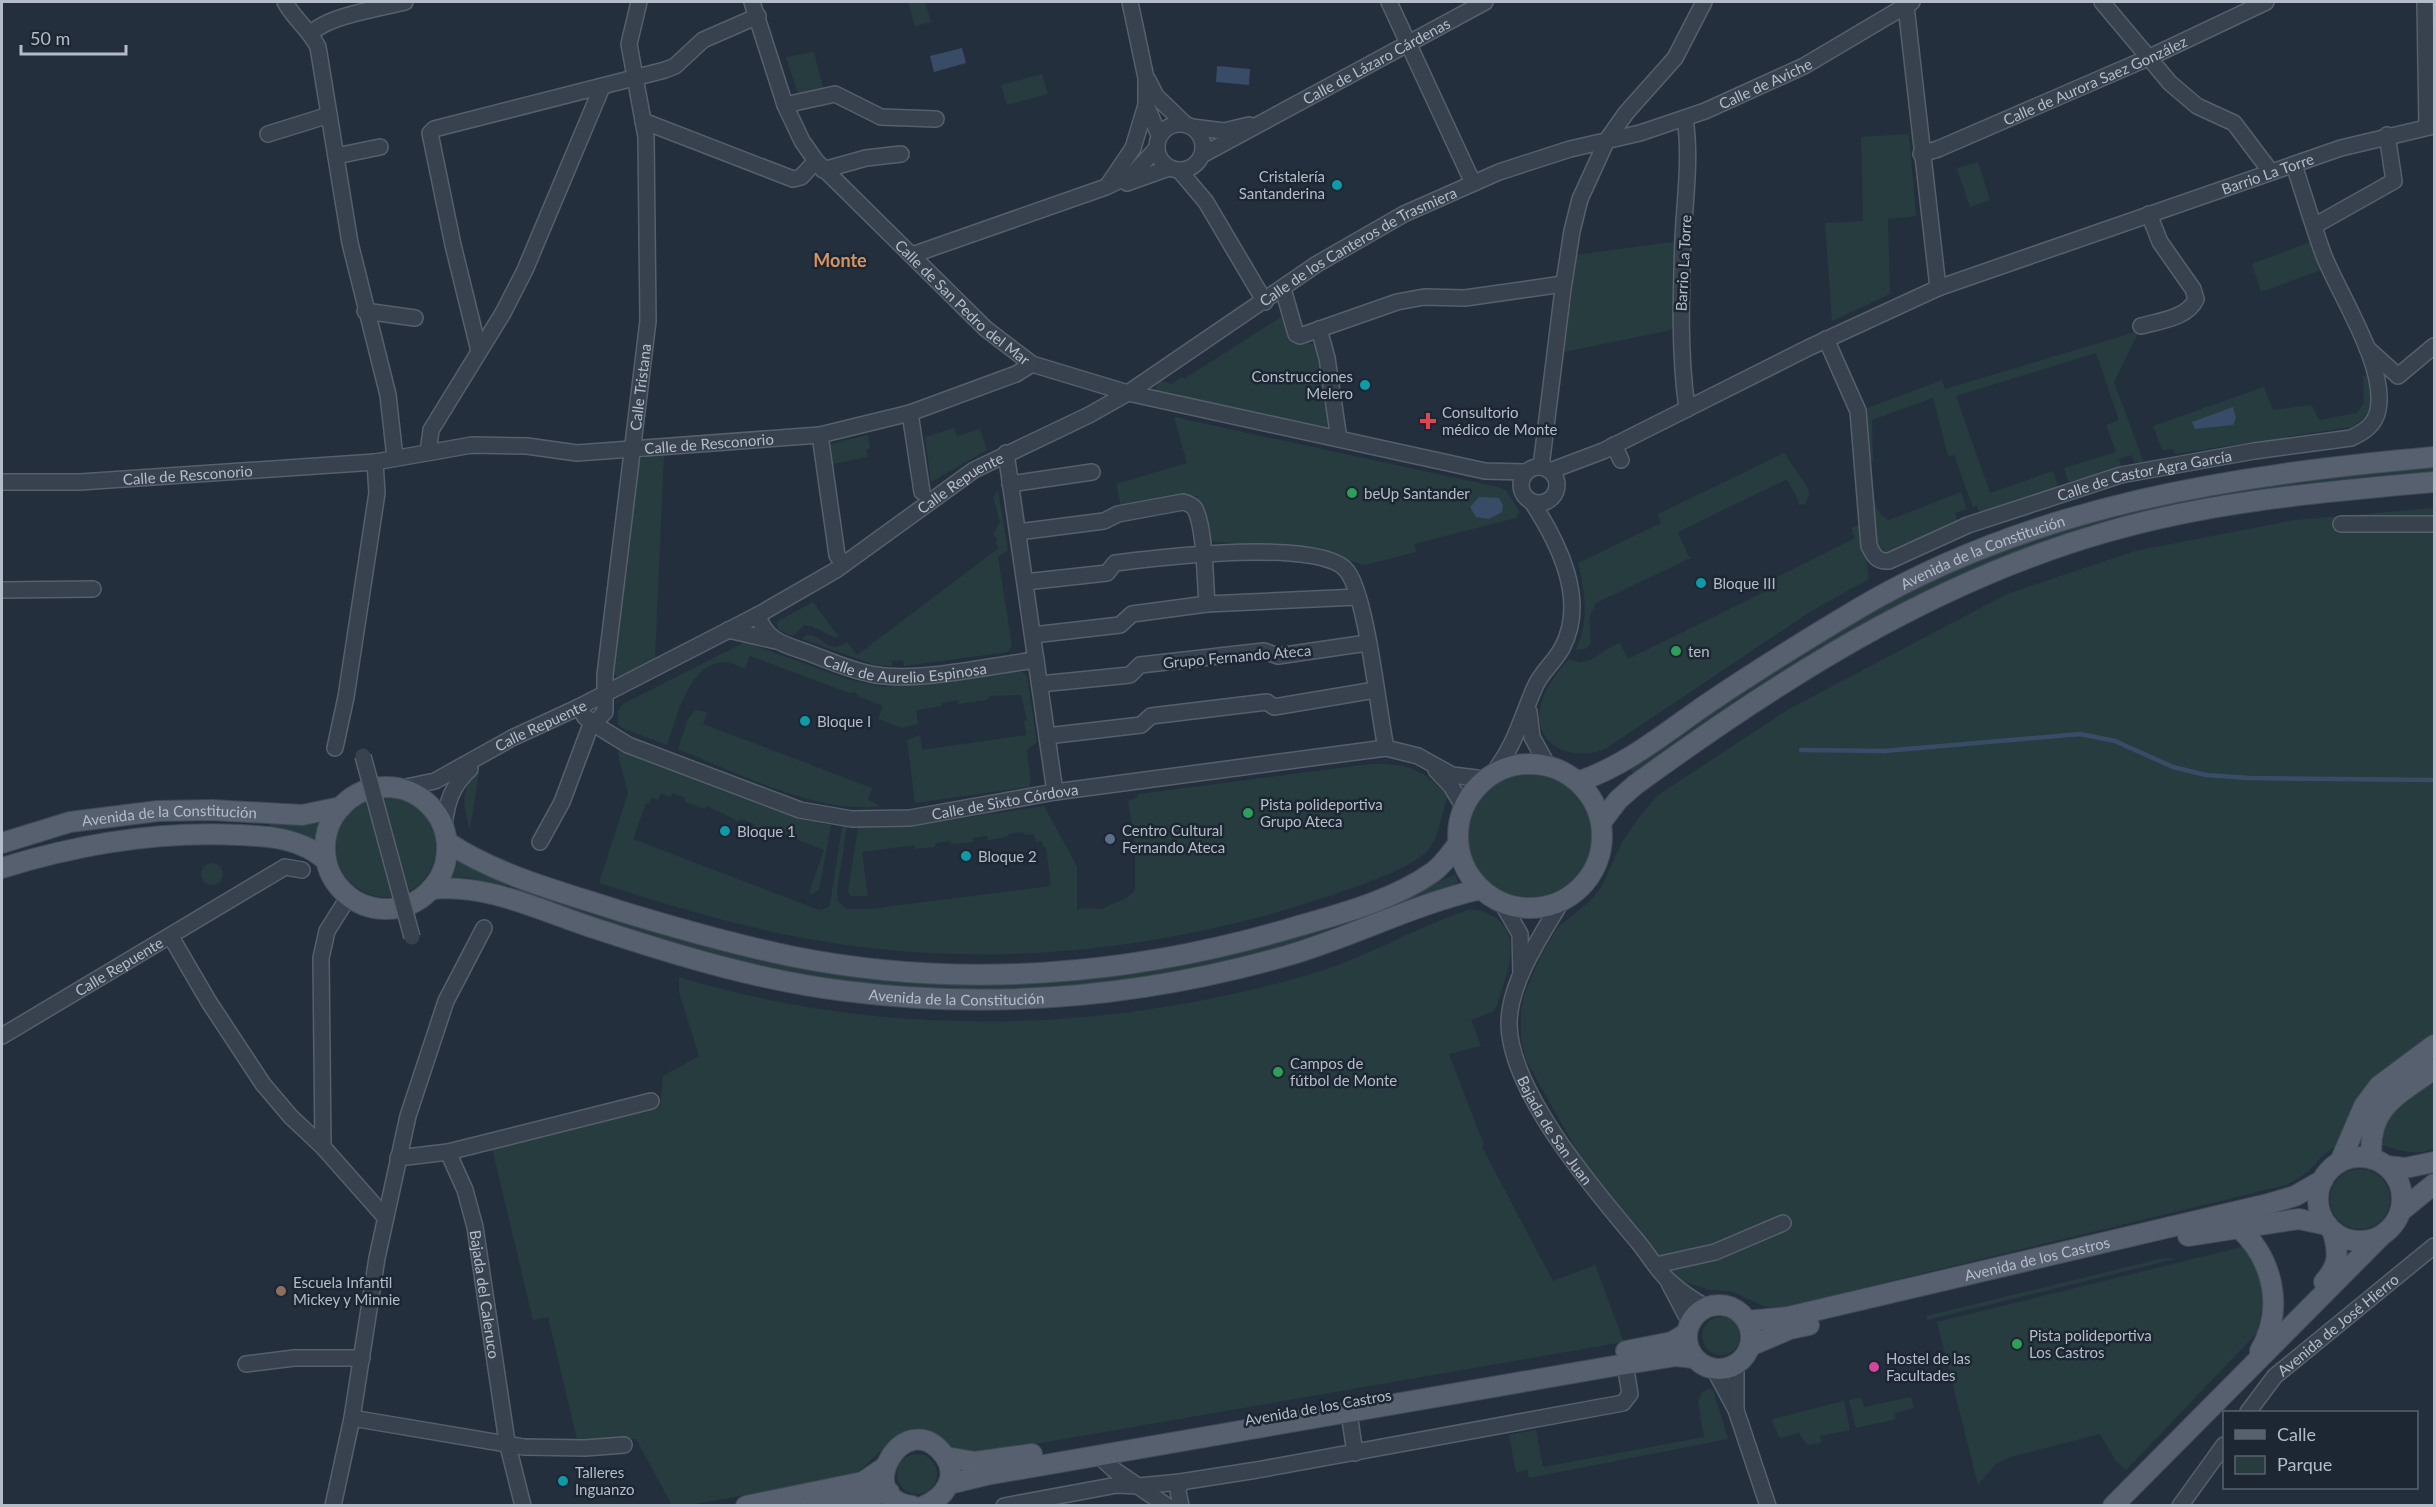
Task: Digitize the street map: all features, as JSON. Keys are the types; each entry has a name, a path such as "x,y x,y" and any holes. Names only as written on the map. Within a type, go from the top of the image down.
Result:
{"main road":[{"name":"Avenida de la Constitución","path":"1580,781 1620,764 1755,672 1864,606 1958,559 2005,541 2103,508 2204,485 2258,476 2434,457"},
{"name":"Avenida de la Constitución","path":"1602,821 1618,800 1635,785 1824,658 1918,605 2010,564 2105,532 2205,510 2295,495 2434,482"},
{"path":"1529,764 1548,766 1580,781 1594,800 1602,821 1600,847 1593,871 1579,888 1551,905 1532,908 1502,903 1481,889 1462,862 1458,844 1463,806 1488,777 1513,766 1529,764"},
{"path":"384,786 401,788 414,792 439,815 446,834 447,860 431,889 406,906 391,909 362,904 349,896 331,874 326,860 328,831 341,807 352,797 368,789 384,786"},
{"name":"Avenida de la Constitución","path":"2,843 70,822 158,811 212,810 302,815 341,807"},
{"name":"Avenida de la Constitución","path":"2,868 83,846 122,840 212,834 263,836 293,842 326,860"},
{"name":"Avenida de la Constitución","path":"446,834 467,855 518,876 680,929 740,945 849,966 938,974 983,975 1076,971 1127,965 1231,946 1330,917 1398,890 1434,871 1458,844"},
{"name":"Avenida de la Constitución","path":"431,889 472,888 690,958 793,982 844,991 930,998 1023,999 1131,990 1231,970 1345,938 1438,900 1481,889"},
{"path":"2434,1044 2379,1086 2364,1106 2340,1162 2319,1187 2318,1204 2322,1220 2330,1228 2348,1240 2364,1242 2380,1237 2393,1226 2401,1211 2434,1184"},
{"path":"2401,1211 2402,1195 2398,1179 2379,1162 2370,1141 2373,1126 2384,1106 2434,1069"},
{"path":"2340,1162 2356,1157 2405,1168 2434,1162"},
{"name":"Avenida de los Castros","path":"1747,1321 1788,1317 2268,1204 2295,1196 2323,1180"},
{"name":"Avenida de los Castros","path":"1750,1347 1790,1329 2237,1226 2299,1218 2330,1228"},
{"name":"Avenida de José Hierro","path":"2237,1226 2253,1242 2263,1258 2272,1284 2274,1304 2270,1331 2248,1371"},
{"name":"Avenida de José Hierro","path":"2303,1314 2306,1304 2335,1269 2339,1253 2330,1228"},
{"name":"Avenida de José Hierro","path":"2113,1506 2380,1237"},
{"path":"1729,1306 1740,1312 1747,1321 1751,1333 1750,1347 1745,1357 1736,1365 1714,1369 1694,1358 1687,1342 1688,1328 1696,1314 1706,1307 1729,1306"},
{"name":"Avenida de los Castros","path":"946,1457 975,1462 1109,1444 1672,1342 1688,1328"},
{"name":"Avenida de los Castros","path":"817,1506 850,1502 919,1500 986,1475 1625,1364 1676,1356 1694,1358"},
{"path":"906,1443 929,1443 946,1457 950,1475 919,1500 884,1480 889,1457 906,1443"},
{"path":"746,1506 863,1482 885,1467"}],"street":[{"path":"285,2 298,23 311,34 318,47 350,243 365,311 388,396 395,458"},
{"path":"311,34 317,27 339,19 404,2"},
{"name":"Calle Tristana","path":"606,694 605,675 649,311 646,137 629,44 639,2"},
{"path":"1106,187 1133,148 1146,105 1146,78 1130,2"},
{"path":"1389,2 1473,183"},
{"name":"Calle de Lázaro Cárdenas","path":"1200,158 1485,2"},
{"path":"1550,530 1549,474 1563,284 1580,199 1607,140 1626,113 1675,58 1704,2"},
{"path":"2102,2 2170,83 2197,106 2234,123 2271,172"},
{"name":"Calle de Aurora Saez González","path":"1921,154 1938,149 2148,58 2266,2"},
{"path":"2425,2 2431,127"},
{"path":"1909,4 1921,154 1938,288"},
{"name":"Calle de Aviche","path":"1607,140 1685,118 1804,66 1909,4"},
{"name":"Calle de San Pedro del Mar","path":"635,79 675,66 703,40 755,9 785,105 802,141 820,166 986,329 1032,364 1128,393"},
{"path":"1146,78 1156,96 1202,139 1198,180 1206,202 1265,302"},
{"path":"479,351 430,133 434,129 635,79"},
{"path":"428,452 431,430 503,313 525,270 602,87"},
{"path":"785,105 835,94 881,117 936,119"},
{"path":"1146,105 1162,163 1174,169 1206,202"},
{"path":"268,134 329,115"},
{"name":"Barrio La Torre","path":"1685,118 1688,179 1680,362 1687,409"},
{"name":"Calle de Lázaro Cárdenas","path":"1189,125 1224,131 1266,120"},
{"path":"643,121 793,179 820,166 901,154"},
{"path":"912,255 1106,187 1133,174 1170,125 1189,125"},
{"name":"Barrio La Torre","path":"1525,472 1549,474 1609,448 1826,339 1938,288 2271,172 2387,135 2431,127"},
{"path":"2314,226 2394,181 2387,135"},
{"name":"Calle de los Canteros de Trasmiera","path":"1128,393 1357,239 1431,200 1473,183 1570,149 1607,140"},
{"path":"336,156 380,147"},
{"path":"1106,187 1174,169 1192,167 1200,158"},
{"name":"Calle de Castor Agra García","path":"1826,339 1858,411 1869,546 1875,557 1882,562 1889,561 1968,525 2121,475 2242,452 2351,438 2364,432 2373,422 2378,411 2377,382 2367,348 2325,257 2294,165"},
{"path":"2141,326 2181,314 2193,306 2196,299 2193,290 2160,242 2149,214"},
{"path":"1283,290 1296,334 1300,336 1397,302 1424,297 1465,298 1563,284"},
{"path":"365,311 415,318"},
{"path":"1319,329 1327,358 1339,439"},
{"path":"2367,348 2398,376 2405,373 2434,346"},
{"name":"Calle de Resconorio","path":"2,482 80,482 375,462 472,445 504,444 578,453 820,435 910,412 1016,374 1032,364"},
{"path":"1128,393 1485,471 1525,472 1521,489"},
{"name":"Calle Repuente","path":"401,788 435,781 480,758 512,738 606,694 758,615 843,564 969,474 1006,453 1089,415 1128,393"},
{"path":"910,412 922,492"},
{"path":"820,435 837,555 843,564"},
{"path":"1609,448 1621,460"},
{"path":"1006,453 1055,792"},
{"path":"335,748 346,697 377,493 375,462"},
{"path":"1485,471 1521,489 1550,530 1568,577 1572,609 1562,648 1539,677 1510,752 1488,777"},
{"path":"1010,483 1092,472"},
{"path":"1532,502 1542,503 1549,500"},
{"path":"1018,532 1104,521 1119,514 1183,502 1194,508 1203,553 1207,604"},
{"path":"2341,524 2434,524"},
{"path":"1025,582 1107,573 1115,563 1203,553 1285,552 1335,562 1346,569 1358,597 1386,748"},
{"path":"2,590 93,589"},
{"path":"1033,635 1119,625 1132,614 1207,604 1358,597"},
{"name":"Calle de Aurelio Espinosa","path":"758,615 767,635 779,642"},
{"name":"Calle de Aurelio Espinosa","path":"728,630 779,642 849,668 878,675 902,676 1036,660"},
{"name":"Grupo Fernando Ateca","path":"1040,684 1130,675 1140,665 1264,651 1278,656 1367,642"},
{"path":"1047,736 1141,725 1151,716 1267,702 1274,707 1376,690"},
{"path":"540,842 562,802 593,723 605,712 606,694"},
{"path":"1529,703 1533,737 1548,766"},
{"name":"Calle de Sixto Córdova","path":"579,707 593,723 628,745 800,810 838,818 910,818 1055,792 1386,748 1407,752 1458,777 1488,777"},
{"path":"363,756 412,937"},
{"name":"Calle Repuente","path":"446,834 449,795 454,784 480,758"},
{"name":"Calle de Sixto Córdova","path":"1430,764 1451,786 1463,806"},
{"name":"Calle Repuente","path":"2,1036 285,867 302,870"},
{"path":"323,1147 321,958 327,931 349,896"},
{"name":"Bajada de San Juan","path":"1563,899 1521,974 1512,999 1509,1026 1513,1051 1520,1070 1546,1119 1597,1194 1668,1280 1706,1307"},
{"name":"Bajada de San Juan","path":"1502,903 1520,934 1521,974"},
{"path":"333,1506 352,1418 385,1217 398,1158 428,1050 446,1001 484,928"},
{"path":"171,937 259,1078 291,1117 323,1147 385,1217"},
{"path":"398,1158 448,1152 651,1101"},
{"name":"Bajada del Caleruco","path":"448,1152 465,1190 475,1227 507,1442 523,1506"},
{"path":"1656,1265 1715,1252 1783,1223"},
{"name":"Avenida de José Hierro","path":"2250,1411 2276,1376 2374,1292 2434,1246"},
{"name":"Bajada de San Juan","path":"1668,1280 1688,1328"},
{"path":"246,1364 294,1358 362,1358"},
{"path":"1004,1506 1117,1485 1139,1486 1180,1482 1355,1453 1623,1403 1629,1394 1625,1364"},
{"path":"1736,1365 1736,1410"},
{"path":"1714,1369 1736,1410 1768,1506"},
{"name":"Avenida de los Castros","path":"1348,1413 1355,1453"},
{"path":"352,1418 541,1449 624,1445"},
{"path":"2184,1504 2223,1446"},
{"path":"1100,1457 1167,1506"},
{"path":"1180,1482 1178,1491 1181,1506"}],"green space":[{"path":"908,2 925,2 931,22 915,26"},
{"path":"814,52 824,92 799,97 786,57"},
{"path":"1042,74 1048,94 1007,105 1001,85"},
{"path":"1909,134 1916,216 1888,219 1890,294 1832,321 1825,223 1863,221 1861,137"},
{"path":"1978,162 1990,200 1970,207 1957,168"},
{"path":"1679,241 1676,329 1564,352 1576,255"},
{"path":"2313,241 2324,269 2261,292 2252,264"},
{"path":"1281,317 1292,337 1315,345 1319,350 1331,428 1152,393 1160,381 1172,384 1181,377 1184,379"},
{"path":"2139,331 2114,382 2144,463 2135,462 2132,455 2119,459 2122,468 2068,482 2064,468 2116,452 2106,425 2119,420 2096,353 1956,396 1990,493 2053,471 2058,486 1980,514 1977,506 1973,508 1954,455 1948,456 1933,398 1872,420 1873,462 1867,463 1862,410 1942,380 1945,389"},
{"path":"2366,375 2371,391 2371,404 2365,416 2352,427 2175,454 2173,449 2162,450 2153,426 2264,387 2273,410 2312,405 2319,420 2357,413 2364,402 2363,377"},
{"name":"beUp Santander","path":"1174,417 1498,487 1506,490 1520,512 1516,518 1414,544 1416,552 1365,565 1308,549 1208,541 1197,496 1121,506 1116,484 1187,463"},
{"path":"954,428 957,436 980,429 987,450 931,482 925,437"},
{"path":"868,435 870,448 866,450 868,457 828,465 826,445"},
{"path":"1784,453 1808,488 1809,495 1805,504 1798,505 1799,502 1787,479 1678,532 1689,557 1693,557 1596,603 1589,618 1591,644 1585,649 1575,650 1583,629 1585,607 1578,563 1661,523 1658,514"},
{"path":"647,456 664,456 655,658 618,677 613,674 638,461"},
{"path":"2434,466 2434,474 2278,489 1929,591 1855,629 1634,774 1629,768 1736,695 1846,626 1961,566 2020,542 2101,518 2217,491 2285,481"},
{"path":"1868,478 1873,478 1877,508 1889,520 1961,492 1967,509 1955,513 1958,522 1889,553 1884,553 1876,546"},
{"path":"998,490 1008,550 998,557 1012,645 1008,652 904,666 903,660 892,661 892,666 875,665 802,639 806,635 812,636 834,647 847,642 857,655 999,548 995,542 998,539 993,534 1000,522 993,497"},
{"path":"2434,508 2434,1149 2410,1152 2367,1142 2343,1144 2326,1153 2302,1176 2286,1185 1784,1307 1765,1307 1731,1291 1710,1290 1679,1280 1587,1169 1526,1060 1521,1039 1521,1011 1524,995 1541,955 1558,927 1591,900 1601,887 1622,842 1658,795 1789,709 2007,594 2135,551 2294,520"},
{"path":"1861,523 1869,579 1813,610 1605,749 1581,754 1558,748 1549,741 1540,721 1540,707 1552,681 1569,659 1584,662 1620,643 1628,659 1772,588 1769,581 1855,538 1851,528"},
{"path":"813,602 839,637 808,626 803,626 793,636 778,630 777,623 780,620"},
{"path":"745,642 847,679 883,687 1021,671 1027,676 1037,742 1027,750 1031,782 1029,787 915,803 907,740 920,735 922,750 1026,735 1024,721 1027,720 1021,695 990,696 987,700 958,704 958,700 942,703 942,706 916,710 918,724 901,728 878,719 883,706 857,696 858,694 853,692 852,694 750,656 745,669 727,662 714,664 703,670 686,693 667,745 622,728 618,724 617,712 623,704"},
{"path":"695,710 707,712 703,724 872,788 868,799 880,806 857,807 804,798 750,779 678,749 688,719"},
{"path":"617,750 796,818 831,825 819,890 813,894 809,893 824,850 775,831 773,835 753,827 754,824 741,819 738,821 707,806 705,809 685,802 685,798 672,793 671,797 661,793 658,800 651,798 649,804 646,803 633,839 819,910 827,908 830,904 842,827 847,827 837,890 838,901 846,909 869,909 1051,886 1046,848 1043,847 1042,841 1036,842 1034,834 1024,835 1023,832 988,840 987,836 973,838 973,842 937,843 934,847 915,849 915,845 862,852 868,896 850,896 848,891 858,828 900,827 1044,806 1077,866 1077,911 1081,908 1103,909 1128,897 1135,890 1135,846 1128,801 1138,797 1138,794 1383,764 1414,769 1430,779 1448,797 1433,843 1423,855 1394,872 1374,880 1278,912 1160,939 1100,947 1040,953 919,952 858,947 773,932 698,913 599,883 628,793"},
{"path":"479,772 470,829 464,799 468,785"},
{"path":"1530,774 1554,779 1574,792 1587,812 1592,836 1587,860 1574,880 1554,893 1530,898 1506,893 1486,880 1473,860 1468,836 1473,812 1486,792 1506,779"},
{"path":"386,797 405,801 422,811 432,828 436,847 432,866 422,883 405,893 386,897 367,893 350,883 340,866 336,847 340,828 350,811 367,801"},
{"path":"269,821 318,823 315,839 268,829"},
{"path":"458,861 509,882 504,889 472,878 453,877"},
{"path":"212,863 220,866 223,874 220,882 212,885 204,882 201,874 204,866"},
{"path":"1455,874 1458,883 1332,933 1289,947 1160,976 1095,985 1029,990 963,991 897,987 831,980 766,968 670,943 513,892 519,885 769,961 1127,973 1216,957 1289,938 1408,896"},
{"path":"1467,910 1483,912 1497,919 1505,927 1511,948 1510,960 1497,1006 1492,1012 1471,1020 1481,1046 1449,1054 1484,1145 1482,1147 1553,1281 1595,1265 1624,1342 977,1454 957,1449 935,1436 908,1435 889,1444 852,1476 689,1505 672,1505 636,1439 578,1443 548,1317 533,1320 492,1148 660,1106 663,1076 699,1056 679,992 679,977 756,997 835,1011 914,1019 993,1021 1073,1018 1152,1009 1231,995 1308,975 1348,961"},
{"path":"2360,1169 2377,1174 2385,1182 2390,1199 2385,1216 2377,1224 2360,1229 2343,1224 2335,1216 2330,1199 2335,1182 2343,1174"},
{"path":"2246,1246 2256,1268 2261,1288 2262,1310 2257,1333 2126,1470 2115,1460 2100,1434 2007,1458 1996,1464 1978,1485 1937,1322"},
{"path":"2164,1258 2175,1259 1927,1320 1926,1316"},
{"path":"1721,1317 1734,1323 1740,1336 1734,1349 1721,1355 1708,1349 1702,1336 1708,1323"},
{"path":"1710,1388 1714,1392 1728,1439 1529,1478 1527,1469 1516,1473 1509,1435 1536,1430 1543,1467 1704,1437 1698,1401 1702,1392"},
{"path":"1911,1397 1914,1408 1894,1413 1896,1419 1856,1428 1849,1400 1861,1398 1864,1407"},
{"path":"1844,1401 1850,1430 1820,1436 1821,1443 1807,1445 1799,1433 1780,1438 1772,1422 1773,1419"},
{"path":"917,1454 925,1455 931,1460 936,1466 936,1482 931,1488 925,1493 917,1494 909,1493 903,1488 898,1482 897,1474 898,1466 903,1460 909,1455"}],"water":[{"path":"962,48 966,63 934,72 930,56"},
{"path":"1217,66 1250,69 1249,85 1216,82"},
{"path":"2233,407 2236,418 2233,425 2195,429 2192,422"},
{"path":"1479,497 1499,498 1503,505 1502,512 1489,519 1476,517 1470,507"}],"waterway":[{"path":"1801,750 1884,751 2080,734 2115,741 2173,767 2206,775 2249,778 2434,780"}],"place":[{"name":"Cristalería Santanderina","path":"1337,185"},
{"name":"Construcciones Melero","path":"1365,385"},
{"name":"Consultorio médico de Monte","path":"1428,421"},
{"name":"beUp Santander","path":"1352,493"},
{"name":"Bloque III","path":"1701,583"},
{"name":"ten","path":"1676,651"},
{"name":"Bloque I","path":"805,721"},
{"name":"Pista polideportiva Grupo Ateca","path":"1248,813"},
{"name":"Bloque 1","path":"725,831"},
{"name":"Centro Cultural Fernando Ateca","path":"1110,839"},
{"name":"Bloque 2","path":"966,856"},
{"name":"Campos de fútbol de Monte","path":"1278,1072"},
{"name":"Escuela Infantil Mickey y Minnie","path":"281,1291"},
{"name":"Pista polideportiva Los Castros","path":"2017,1344"},
{"name":"Hostel de las Facultades","path":"1874,1367"},
{"name":"Talleres Inguanzo","path":"563,1481"}],"district":[{"name":"Monte","path":"840,260"}]}
